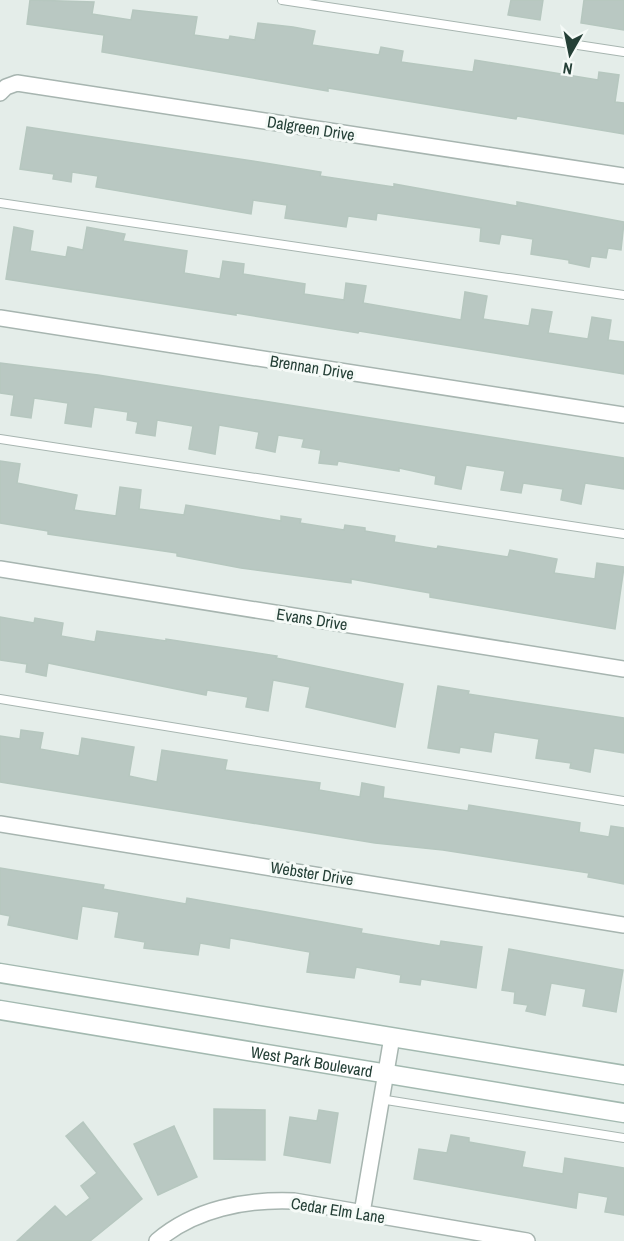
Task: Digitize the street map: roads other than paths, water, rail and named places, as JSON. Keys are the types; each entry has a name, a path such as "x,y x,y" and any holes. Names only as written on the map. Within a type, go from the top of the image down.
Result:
{"main road":[{"path":"0,973 624,1075"},
{"name":"West Park Boulevard","path":"0,1010 624,1113"}],"street":[{"name":"Dalgreen Drive","path":"0,93 6,87 17,83 624,176"},
{"name":"Brennan Drive","path":"0,318 624,415"},
{"name":"Evans Drive","path":"0,569 624,669"},
{"name":"Webster Drive","path":"0,824 624,925"},
{"path":"362,1213 392,1037"},
{"name":"Cedar Elm Lane","path":"157,1241 198,1216 235,1204 294,1201 527,1241"}],"lane":[{"path":"282,0 624,52"},
{"path":"0,203 286,243 624,295"},
{"path":"0,439 624,534"},
{"path":"0,699 624,801"},
{"path":"380,1099 624,1138"}]}
